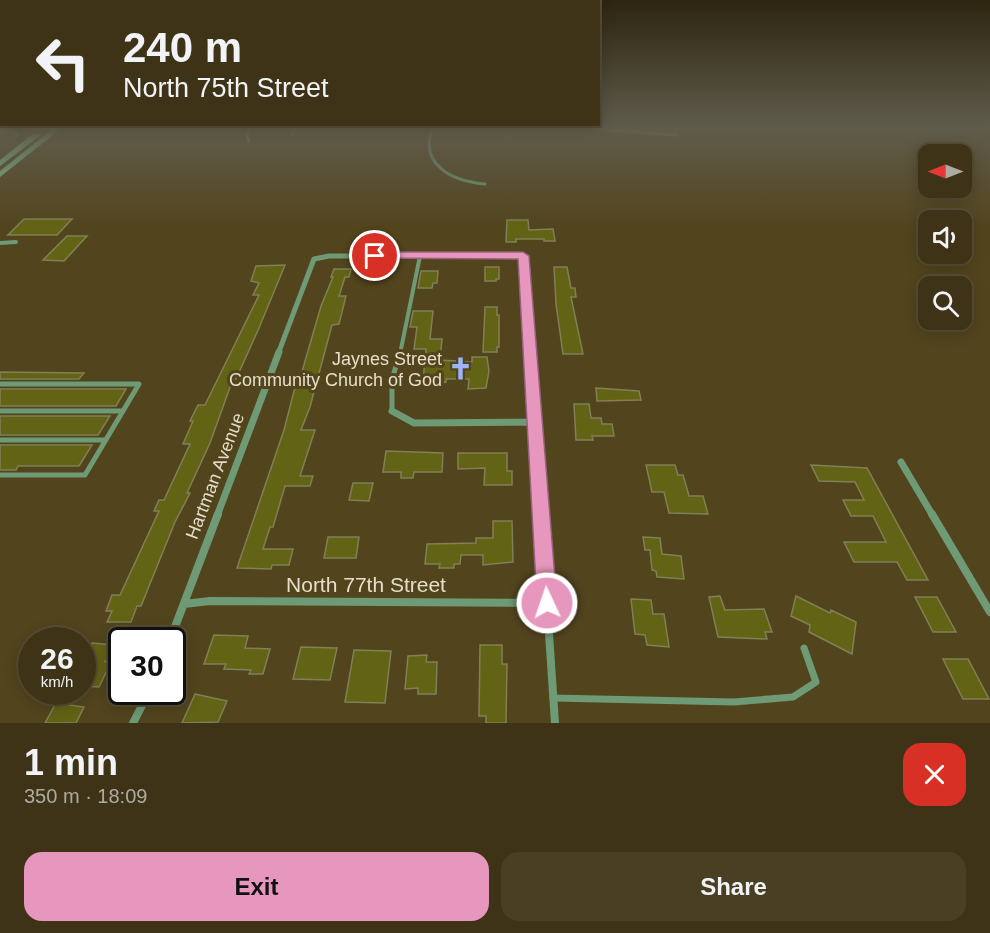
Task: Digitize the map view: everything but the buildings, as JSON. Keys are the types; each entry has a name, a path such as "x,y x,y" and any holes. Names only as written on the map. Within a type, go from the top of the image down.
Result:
{"main road":[{"path":"0,175 18,161"}],"street":[{"path":"420,256 523,256 555,723"},
{"name":"Hartman Avenue","path":"175,627 311,264 318,257 420,256"},
{"path":"392,411 414,423 536,422"},
{"path":"901,462 990,612"},
{"name":"North 77th Street","path":"184,604 210,601 547,603"},
{"path":"133,723 142,705"}],"lane":[{"path":"436,161 440,168 458,180 485,184"},
{"path":"0,243 16,242"},
{"path":"392,411 392,380 405,336 420,256"},
{"path":"0,384 139,384 85,475 0,475"},
{"path":"0,411 123,411"},
{"path":"0,440 105,440"},
{"path":"553,698 734,702 793,698 816,682 804,648"}],"place":[{"name":"Jaynes Street Community Church of God","path":"460,369"}],"route":[{"path":"375,256 523,256 547,603"}]}
